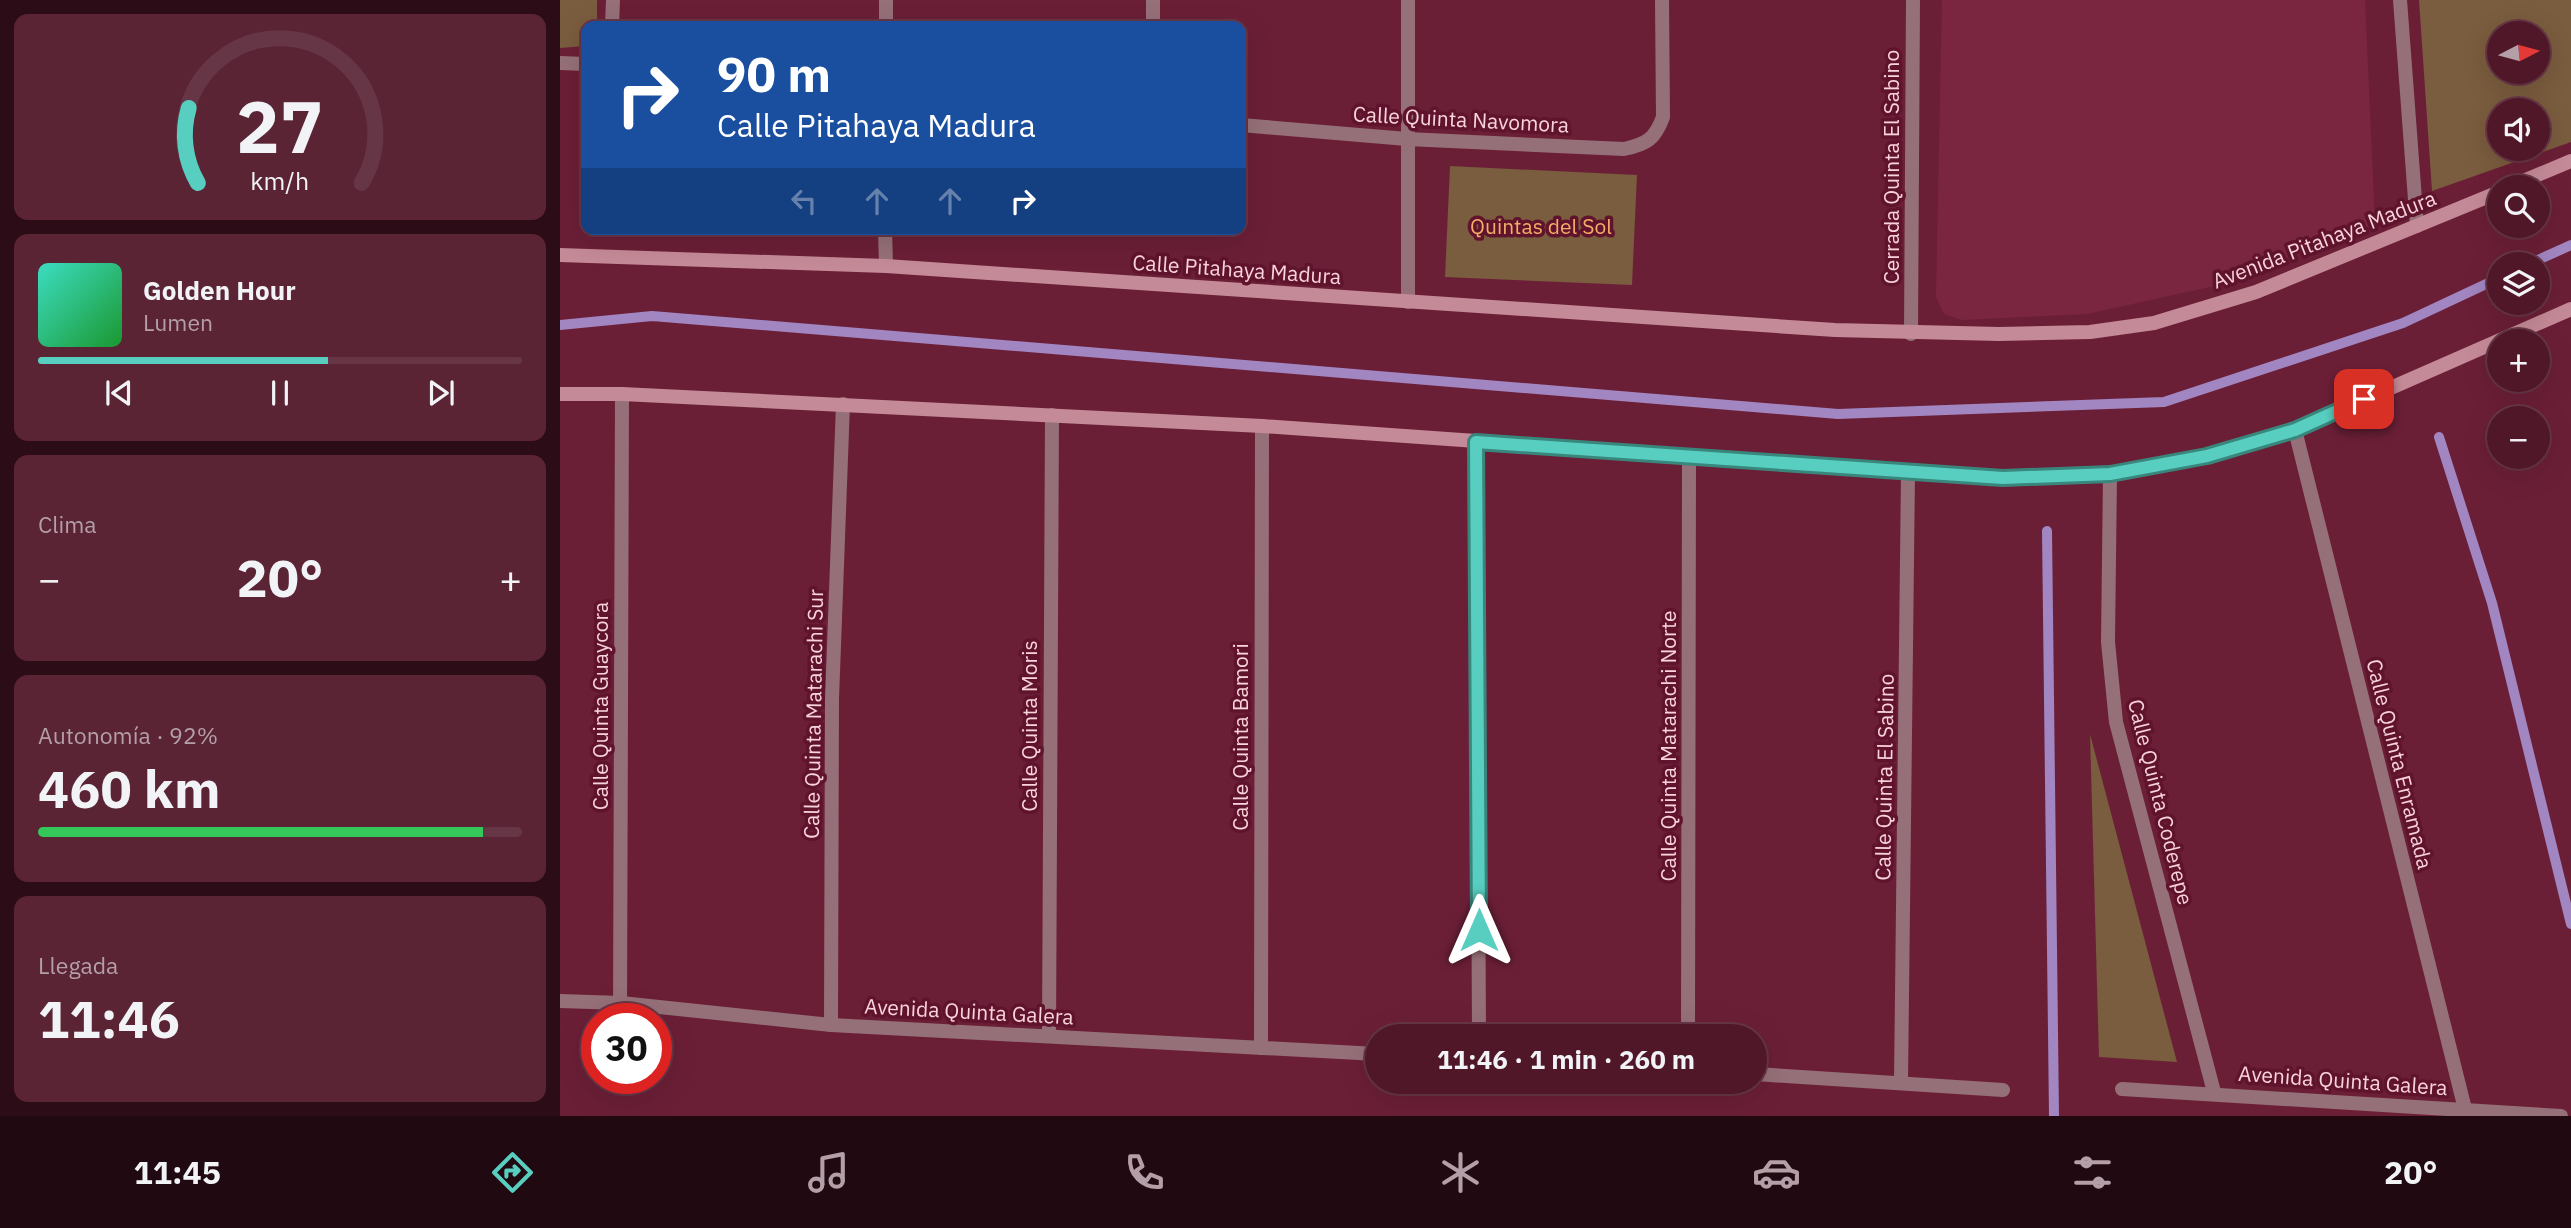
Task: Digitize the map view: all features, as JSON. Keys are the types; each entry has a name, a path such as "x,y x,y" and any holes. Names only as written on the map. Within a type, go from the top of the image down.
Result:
{"street":[{"path":"612,0 612,21"},
{"path":"886,0 886,21"},
{"path":"1153,0 1153,21"},
{"path":"1408,0 1408,302"},
{"name":"Calle Quinta Navomora","path":"1246,125 1407,139 1624,149 1645,145 1657,134 1663,117 1662,0"},
{"name":"Cerrada Quinta El Sabino","path":"1912,334 1913,0"},
{"path":"2400,0 2417,226"},
{"path":"560,63 581,64"},
{"path":"2538,175 2571,161"},
{"name":"Avenida Pitahaya Madura","path":"1912,334 2090,332 2154,323 2256,292 2487,196"},
{"path":"885,235 886,266"},
{"name":"Calle Pitahaya Madura","path":"560,255 886,266 1912,334"},
{"path":"560,394 622,394 843,404 1262,426 2003,478 2110,474 2207,456 2295,430 2571,309"},
{"name":"Calle Quinta Guaycora","path":"621,1003 622,394"},
{"name":"Calle Quinta Matarachi Sur","path":"831,1025 832,699 843,404"},
{"name":"Calle Quinta Moris","path":"1049,1036 1052,415"},
{"name":"Calle Quinta Bamori","path":"1261,1048 1262,426"},
{"name":"Calle Quinta Enramada","path":"2295,430 2465,1109"},
{"path":"1476,442 1479,1024"},
{"name":"Calle Quinta Matarachi Norte","path":"1688,1024 1689,457"},
{"name":"Calle Quinta El Sabino","path":"1901,1082 1908,472"},
{"name":"Calle Quinta Coderepe","path":"2110,474 2108,642 2116,722 2214,1093"},
{"name":"Avenida Quinta Galera","path":"560,1001 621,1003"},
{"name":"Avenida Quinta Galera","path":"672,1008 831,1025 1365,1053"},
{"path":"1767,1075 2003,1090"},
{"name":"Avenida Quinta Galera","path":"2122,1089 2561,1116"}],"shaded area":[{"path":"1942,0 2365,0 2375,225 2228,283 2087,314 1961,320 1944,314 1936,297"}],"green space":[{"path":"560,0 597,0 597,21 581,21 581,46 560,48"},
{"path":"2419,0 2571,0 2571,142 2550,149 2550,98 2487,98 2487,161 2517,161 2432,191"},
{"name":"Quintas del Sol","path":"1450,166 1637,175 1632,285 1445,277"},
{"path":"2090,734 2177,1062 2099,1057"}],"waterway":[{"path":"2550,254 2571,245"},
{"path":"560,325 652,316 1838,414 2164,402 2403,323 2487,284"},
{"path":"2439,437 2492,603 2571,924"},
{"path":"2047,531 2054,1116"}],"route":[{"path":"1479,930 1476,442 2003,478 2110,474 2207,456 2295,430 2364,399"}]}
